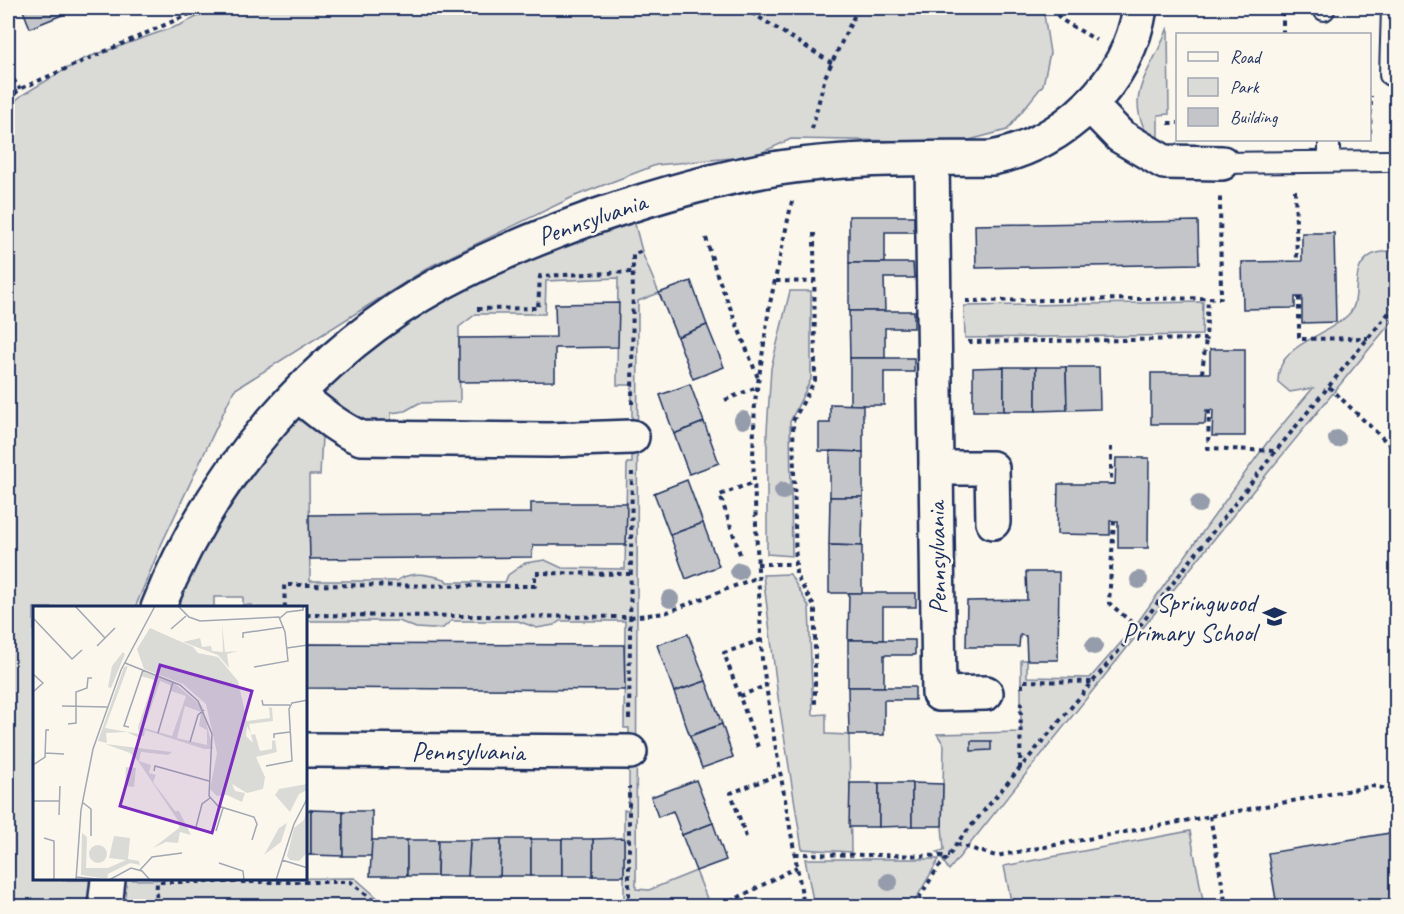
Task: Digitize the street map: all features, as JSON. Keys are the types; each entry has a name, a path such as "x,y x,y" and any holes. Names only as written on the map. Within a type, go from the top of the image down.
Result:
{"street":[{"name":"Pennsylvania","path":"159,606 172,573 200,520 232,469 269,424 360,337 441,283 498,254 563,228 647,199 779,168 863,161 992,158 1011,154 1043,140 1069,123 1090,105 1107,85 1125,56 1139,18 1140,8"},
{"path":"1090,105 1120,136 1164,162 1222,164"},
{"name":"Pennsylvania","path":"932,159 939,693 986,693"},
{"path":"298,395 346,432 361,438 549,440 632,437"},
{"path":"936,468 992,468 993,522"},
{"name":"Pennsylvania","path":"308,750 630,752"},
{"path":"105,906 108,881"}],"lane":[{"path":"1390,75 1392,8"},
{"path":"1329,141 1329,161"},
{"path":"1222,164 1388,161"}],"path":[{"path":"8,100 20,89 203,8"},
{"path":"744,8 832,63"},
{"path":"812,130 825,77 858,8"},
{"path":"1050,8 1062,20 1125,56"},
{"path":"1283,8 1283,33"},
{"path":"8,72 20,89"},
{"path":"934,301 1221,298 1220,183 1222,164"},
{"path":"1295,190 1298,261"},
{"path":"794,194 758,380 753,431 757,564 765,686 804,906"},
{"path":"814,232 815,380 793,421 795,564 796,575 815,608 815,708"},
{"path":"706,238 716,272 758,380"},
{"path":"156,906 157,882 351,882 380,906 628,906 632,273 633,255 642,251"},
{"path":"477,309 538,308 540,276 632,273"},
{"path":"776,281 814,282"},
{"path":"1299,297 1299,339 1368,339"},
{"path":"1202,373 1208,298"},
{"path":"914,906 956,844 1138,628 1275,452 1396,304"},
{"path":"934,342 1206,339"},
{"path":"725,400 757,387"},
{"path":"1329,387 1396,451"},
{"path":"1209,410 1208,448 1275,452"},
{"path":"1111,447 1111,484"},
{"path":"740,554 720,495 754,482"},
{"path":"1114,521 1109,603 1138,628"},
{"path":"757,564 795,564"},
{"path":"285,606 284,585 535,586 535,573 630,574"},
{"path":"308,615 630,616 665,613 758,577"},
{"path":"758,747 724,653 761,640"},
{"path":"1020,770 1022,681 1093,682"},
{"path":"740,696 765,686"},
{"path":"746,837 730,793 780,774"},
{"path":"956,844 996,856 1373,786 1396,791"},
{"path":"1210,816 1226,906"},
{"path":"795,854 949,856"},
{"path":"722,906 797,867"}],"green space":[{"path":"215,8 1043,8 1050,53 1043,85 1007,130 954,144 791,139 754,156 656,165 575,196 431,266 234,390 162,543 136,606 33,606 33,881 94,881 91,906 8,906 8,107 22,95 83,59 180,25"},
{"path":"1168,27 1169,114 1158,115 1158,141 1152,141 1138,110 1139,97 1142,84"},
{"path":"630,205 643,255 659,293 638,301 636,889 649,890 696,871 710,906 105,906 108,881 308,881 308,878 355,878 380,900 624,900 624,810 629,810 629,728 624,728 625,621 560,621 554,625 537,628 518,621 451,621 443,628 432,629 416,628 399,621 308,621 308,606 243,605 243,597 214,597 214,606 159,606 172,573 360,337","holes":["618,278 617,385 632,385 632,463 627,463 625,569 562,568 545,560 525,563 508,575 505,582 447,582 445,579 420,574 408,575 397,581 310,581 309,475 320,475 323,416 390,440 391,413 405,411 419,403 460,402 459,327 476,314 545,314 546,281"]},
{"path":"1393,250 1396,253 1396,332 1393,320 949,870 937,852 944,850 942,826 944,745 937,734 1021,732 1021,660 1027,660 1027,677 1090,678 1132,630 1266,444 1313,388 1290,392 1278,382 1285,358 1304,342 1348,315 1355,302 1357,277 1363,262 1372,255"},
{"path":"790,291 811,291 811,379 790,422 792,556 767,554 767,431 771,368"},
{"path":"1203,302 1202,335 965,338 964,306"},
{"path":"790,574 809,607 813,715 826,714 826,734 849,735 851,852 802,849 778,697 763,575"},
{"path":"1190,831 1204,906 1012,906 1004,866"},
{"path":"805,859 939,859 912,906 814,906"}],"building":[{"path":"22,8 59,8 62,15 30,28"},
{"path":"849,216 914,216 914,232 885,232 885,263 849,263"},
{"path":"1198,221 1199,264 976,268 975,225"},
{"path":"1302,233 1334,233 1336,322 1302,323 1302,297 1295,297 1295,308 1243,309 1242,262 1302,261"},
{"path":"849,263 913,263 914,278 884,278 885,311 849,311"},
{"path":"691,281 707,325 677,337 659,293"},
{"path":"619,303 618,347 555,348 555,381 459,382 459,338 556,337 555,304"},
{"path":"849,311 914,311 914,328 885,328 885,358 850,358"},
{"path":"707,325 724,367 693,379 677,337"},
{"path":"1210,349 1245,349 1245,436 1212,436 1213,410 1206,410 1205,424 1151,424 1151,373 1210,373"},
{"path":"850,358 914,358 914,372 884,372 884,405 850,405"},
{"path":"1004,367 1004,411 973,411 973,368"},
{"path":"1004,367 1036,367 1036,411 1004,411"},
{"path":"1036,367 1066,367 1067,410 1036,411"},
{"path":"1066,367 1099,367 1100,409 1067,410"},
{"path":"690,384 704,422 674,434 660,395"},
{"path":"830,404 863,405 863,452 819,451 819,423 830,423"},
{"path":"704,422 719,463 689,474 674,434"},
{"path":"830,451 863,452 863,497 830,497"},
{"path":"1116,458 1149,458 1148,548 1118,548 1118,521 1110,521 1110,535 1057,534 1058,484 1115,484"},
{"path":"687,480 703,523 670,535 654,493"},
{"path":"830,497 863,497 862,546 829,545"},
{"path":"531,503 627,503 626,545 533,545 532,557 310,559 309,515 531,513"},
{"path":"703,523 719,566 686,579 670,535"},
{"path":"829,545 862,546 862,593 829,593"},
{"path":"1026,572 1059,572 1058,660 1027,660 1026,636 1020,635 1019,647 966,647 967,601 1027,600"},
{"path":"849,593 916,593 916,607 883,607 883,640 848,640"},
{"path":"688,634 706,681 674,692 657,645"},
{"path":"848,640 915,640 915,655 884,655 884,687 848,687"},
{"path":"308,644 624,645 625,690 308,688"},
{"path":"706,681 722,724 690,736 674,692"},
{"path":"848,687 915,687 915,700 884,700 884,735 849,735"},
{"path":"722,724 733,757 702,768 690,736"},
{"path":"971,741 991,741 991,750 971,751"},
{"path":"696,780 713,823 682,835 673,811 658,817 651,797"},
{"path":"850,783 879,783 879,827 849,827"},
{"path":"879,783 912,783 912,826 879,827"},
{"path":"912,783 943,784 942,826 912,826"},
{"path":"308,810 311,810 311,855 308,855"},
{"path":"311,810 343,811 343,856 311,855"},
{"path":"343,811 372,811 372,856 343,856"},
{"path":"713,823 726,860 696,871 682,835"},
{"path":"1396,832 1396,906 1277,906 1268,853"},
{"path":"624,838 624,876 593,876 593,839"},
{"path":"501,839 531,839 531,876 500,876"},
{"path":"501,839 500,876 468,876 470,840"},
{"path":"531,839 562,839 562,876 531,876"},
{"path":"562,839 593,839 593,876 562,876"},
{"path":"372,840 407,840 407,876 370,876"},
{"path":"407,840 438,840 437,876 407,876"},
{"path":"438,840 470,840 468,876 437,876"}],"place":[{"name":"Springwood Primary School","path":"1274,617"}]}
